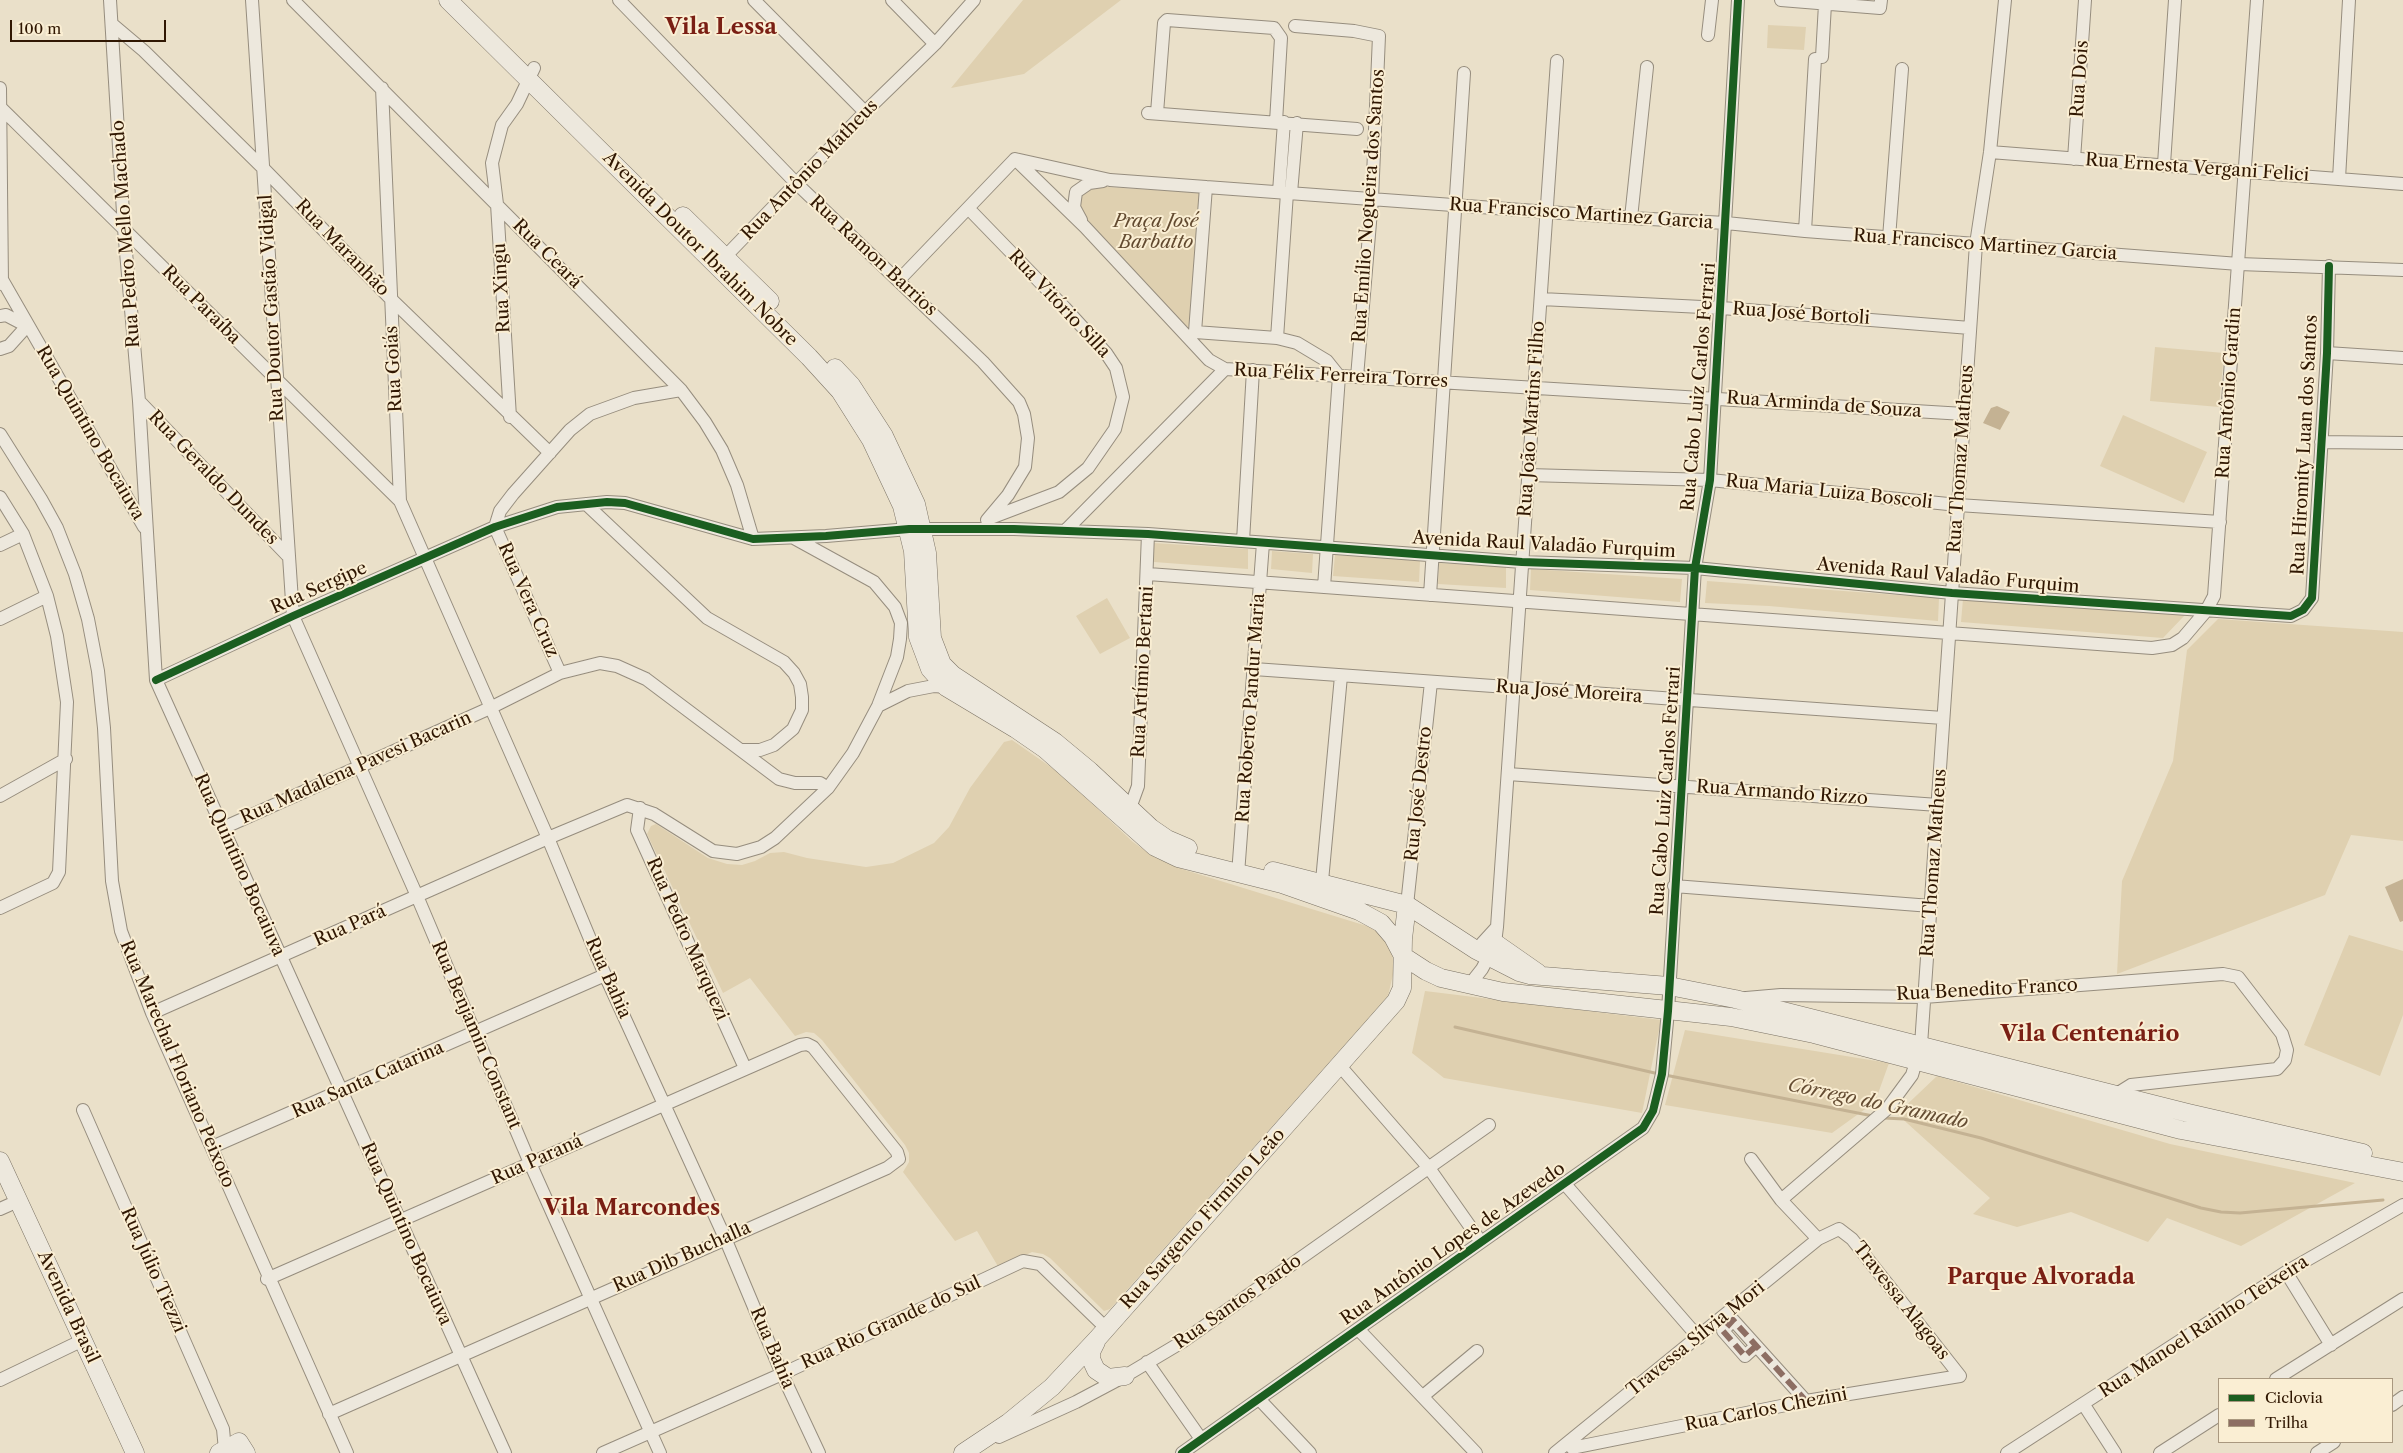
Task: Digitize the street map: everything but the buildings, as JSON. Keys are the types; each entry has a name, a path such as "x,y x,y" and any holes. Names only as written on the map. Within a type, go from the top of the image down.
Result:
{"main road":[{"name":"Avenida Doutor Ibrahim Nobre","path":"448,0 530,73 721,262 820,350 851,385 884,436 905,478 916,529"},
{"name":"Avenida Doutor Ibrahim Nobre","path":"465,0 530,73"},
{"path":"916,529 908,619 929,653"},
{"path":"916,529 927,552 932,638 929,653 930,669 1045,749 1156,847 1178,858 1238,868"},
{"path":"953,686 1055,742 1168,839 1185,848 1282,884 1407,905 1489,944 1519,972 1542,976 1669,986 1735,999 2181,1130 2403,1172"},
{"path":"1321,890 1380,923 1393,937 1403,956 1441,978 1503,992 1731,1017 1919,1053 2115,1094 2188,1113 2403,1161"},
{"name":"Rua Sargento Firmino Leão","path":"966,1451 1008,1423 1052,1386 1102,1334 1396,1001 1402,988 1407,905"},
{"path":"1731,1017 1735,999"},
{"name":"Avenida Brasil","path":"0,1162 135,1453"},
{"path":"1102,1334 1091,1352 1092,1366 1108,1378 1125,1376"}],"street":[{"name":"Rua Pedro Mello Machado","path":"110,0 124,229 139,401 145,530"},
{"name":"Rua Doutor Gastão Vidigal","path":"252,0 292,616"},
{"name":"Rua Ceará","path":"293,0 681,390 705,422 722,450 737,485 753,539"},
{"name":"Rua Ramon Barrios","path":"619,0 796,183 1000,378 1019,402 1024,414 1028,438 1025,467 1008,495 987,520 967,528"},
{"path":"754,0 865,112"},
{"path":"892,0 935,44"},
{"name":"Rua Antônio Matheus","path":"721,262 865,112 935,44 974,0"},
{"path":"1708,35 1712,0"},
{"name":"Rua Cabo Luiz Carlos Ferrari","path":"1668,1011 1680,785 1695,568 1710,480 1716,397 1738,0"},
{"path":"1781,0 1880,8 1881,0"},
{"name":"Rua Thomaz Matheus","path":"1919,1053 1931,906 1976,244 1990,152 2000,67 2005,0"},
{"name":"Rua Dois","path":"2074,159 2085,0"},
{"path":"2164,164 2175,0"},
{"name":"Rua Antônio Gardin","path":"2206,611 2214,596 2257,0"},
{"path":"2339,179 2349,0"},
{"path":"1805,232 1825,4"},
{"path":"1277,338 1285,193 1286,122 1281,38 1274,28 1167,20 1164,23 1153,113 1286,122 1357,129"},
{"name":"Rua Maranhão","path":"112,24 144,51 510,417 550,453"},
{"name":"Rua Emílio Nogueira dos Santos","path":"1295,26 1354,31 1379,36 1372,199 1357,377"},
{"name":"Rua João Martins Filho","path":"1489,944 1508,774 1558,61"},
{"path":"1631,218 1646,67"},
{"path":"1889,238 1902,68"},
{"name":"Rua Xingu","path":"510,417 497,204 492,163 502,125 517,104 530,73"},
{"path":"1430,595 1464,73"},
{"path":"0,88 1,284"},
{"name":"Rua Goiás","path":"382,88 400,501"},
{"name":"Rua Paraíba","path":"1,108 400,501"},
{"name":"Rua Ernesta Vergani Felici","path":"1990,152 2403,184"},
{"path":"899,280 1015,159 1192,335 1209,360 1225,369"},
{"name":"Rua Francisco Martinez Garcia","path":"1015,159 1110,180 1631,218 1726,223 1805,232 2239,264 2403,270"},
{"path":"1085,228 1074,207 1076,192 1089,183 1110,180"},
{"path":"1192,335 1206,187"},
{"name":"Rua Vitório Silla","path":"968,208 1106,353 1116,368 1122,383 1123,398 1121,413 1115,429 1093,463 1059,492 987,520"},
{"name":"Rua Hiromity Luan dos Santos","path":"2291,616 2302,610 2312,598 2327,353 2329,266"},
{"name":"Rua Quintino Bocaiuva","path":"1,284 145,530 156,680 505,1453"},
{"name":"Rua José Bortoli","path":"1541,298 1722,308 1970,328"},
{"path":"0,316 11,316 27,326 9,346 0,349"},
{"path":"1192,335 1277,338 1297,343 1327,361 1339,376 1324,587"},
{"path":"2327,353 2403,358"},
{"name":"Rua Félix Ferreira Torres","path":"1066,530 1225,369 1535,388"},
{"path":"1243,541 1254,370"},
{"name":"Rua Arminda de Souza","path":"1535,388 1716,397 1964,414"},
{"path":"496,527 500,511 512,494 570,430 590,414 634,398 681,390"},
{"name":"Rua Geraldo Dundes","path":"139,401 287,555"},
{"name":"Rua Marechal Floriano Peixoto","path":"0,434 42,499 57,528 75,574 86,610 98,671 103,718 112,881 121,931 152,1013 268,1279 347,1453"},
{"path":"2321,442 2403,443"},
{"path":"1022,507 1020,490 1025,467"},
{"path":"122,488 136,480 142,468"},
{"name":"Rua Maria Luiza Boscoli","path":"1528,475 1710,480 1958,505 2220,522"},
{"path":"0,497 23,534 48,596 57,636 67,702 66,760 59,872 53,883 0,908"},
{"name":"Rua Bahia","path":"400,501 548,838 605,975 725,1238 782,1374 819,1453"},
{"name":"Rua Sergipe","path":"156,680 292,616 426,557 496,527 557,507 625,503 753,539"},
{"path":"586,504 707,618 784,662 794,673 802,697 802,710 793,729 774,745 760,750 743,750"},
{"name":"Rua Vera Cruz","path":"496,527 560,673"},
{"name":"Avenida Raul Valadão Furquim","path":"753,539 794,538 916,529 967,528 1148,534 1522,562 1695,568 1952,593 2291,616"},
{"path":"0,544 23,534"},
{"name":"Rua Artímio Bertani","path":"1130,808 1138,786 1148,574 1148,534"},
{"path":"640,808 654,814 713,851 737,854 761,847 775,838 828,788 853,753 878,706 897,657 900,639 908,619 874,582 794,538"},
{"name":"Rua Roberto Pandur Maria","path":"1238,868 1264,543"},
{"path":"1148,574 2152,648 2172,645 2183,638 2206,611"},
{"path":"0,619 48,596"},
{"name":"Rua Benjamin Constant","path":"292,616 417,896 530,1163 660,1453"},
{"name":"Rua Madalena Pavesi Bacarin","path":"223,828 490,708 560,673 600,662 617,666 646,678 780,779 795,783 820,783 828,788"},
{"name":"Rua José Moreira","path":"1254,669 1943,718"},
{"path":"1321,890 1341,676"},
{"name":"Rua José Destro","path":"1407,905 1431,682"},
{"path":"878,706 908,691 934,686 953,686"},
{"path":"0,796 66,760"},
{"name":"Rua Armando Rizzo","path":"1508,774 1680,785 1938,806"},
{"name":"Rua Pará","path":"152,1013 548,838 627,805 640,808"},
{"name":"Rua Pedro Marquezi","path":"640,808 637,830 745,1068"},
{"path":"1674,886 1931,906"},
{"path":"1471,984 1489,944"},
{"name":"Rua Benedito Franco","path":"1735,999 1781,995 1924,997 2223,974 2238,977 2282,1034 2287,1050 2285,1060 2277,1068 2131,1085 2115,1094"},
{"name":"Rua Santa Catarina","path":"212,1147 342,1092 605,975"},
{"name":"Rua Antônio Lopes de Azevedo","path":"1182,1453 1644,1128 1653,1111 1662,1074 1668,1011"},
{"name":"Rua Paraná","path":"268,1279 745,1068 800,1045 807,1044"},
{"name":"Rua Dib Buchalla","path":"329,1414 590,1297 887,1168 899,1159 896,1152 814,1047 807,1044"},
{"path":"1781,1200 1887,1109 1912,1075 1919,1053"},
{"path":"1340,1066 1429,1168 1481,1242"},
{"name":"Rua Júlio Tiezzi","path":"83,1110 231,1450"},
{"name":"Rua Santos Pardo","path":"966,1451 1076,1402 1125,1376 1182,1342 1489,1125"},
{"path":"1751,1159 1781,1200 1818,1239"},
{"path":"1565,1184 1699,1338"},
{"path":"0,1209 18,1201"},
{"name":"Rua Manoel Rainho Teixeira","path":"2007,1453 2084,1405 2286,1272 2403,1205"},
{"name":"Travessa Sílvia Mori","path":"1555,1453 1572,1448 1699,1338 1818,1239 1839,1229"},
{"name":"Travessa Alagoas","path":"1839,1229 1852,1239 1960,1376"},
{"name":"Rua Rio Grande do Sul","path":"603,1453 782,1374 1023,1261 1040,1264 1102,1334"},
{"path":"2286,1272 2331,1344"},
{"path":"2278,1378 2403,1299"},
{"path":"1358,1329 1476,1453"},
{"path":"0,1380 82,1340"},
{"path":"1756,1346 1806,1402"},
{"path":"1423,1396 1477,1351"},
{"path":"1147,1362 1201,1439"},
{"name":"Rua Carlos Chezini","path":"1572,1448 1806,1402 1960,1376"},
{"path":"1259,1399 1310,1453"},
{"path":"2084,1405 2115,1453"},
{"path":"2160,1453 2218,1416"},
{"path":"2317,1453 2332,1443"}],"green space":[{"path":"1023,0 1121,0 1024,74 951,88"},
{"path":"1768,25 1806,27 1804,50 1767,48"},
{"name":"Praça José Barbatto","path":"1091,186 1203,193 1191,326 1186,327 1086,220 1080,207 1080,201 1083,194"},
{"path":"2155,347 2224,353 2219,407 2150,401"},
{"path":"2123,415 2207,452 2184,503 2100,466"},
{"path":"1154,543 1248,549 1248,569 1154,562"},
{"path":"1272,551 1313,554 1312,573 1271,569"},
{"path":"1335,555 1420,561 1419,582 1333,576"},
{"path":"1439,563 1506,567 1506,588 1438,584"},
{"path":"1531,569 1682,579 1680,602 1530,590"},
{"path":"1707,581 1939,598 1938,621 1769,606 1705,603"},
{"path":"1107,598 1130,638 1100,654 1076,616"},
{"path":"1963,599 2185,615 2163,638 1961,622"},
{"path":"2218,619 2403,632 2403,841 2351,835 2325,895 2117,974 2122,881 2173,761 2187,650"},
{"path":"1012,740 1058,772 1133,842 1154,857 1185,870 1370,927 1391,941 1394,970 1388,996 1110,1309 1104,1311 1050,1258 1043,1254 1032,1252 999,1268 977,1231 955,1241 903,1172 909,1162 909,1153 905,1145 822,1040 814,1033 806,1032 795,1036 750,978 723,993 647,834 651,826 656,824 708,858 727,864 742,865 770,853 784,852 807,858 866,867 893,863 934,843 949,827 970,788 1004,742"},
{"path":"2349,935 2403,951 2403,1015 2380,1076 2304,1045"},
{"path":"1425,991 1661,1020 1642,1113 1444,1078 1412,1053"},
{"path":"1685,1030 1889,1063 1875,1102 1832,1133 1665,1105"},
{"path":"1937,1076 2170,1144 2355,1183 2241,1246 2167,1218 2148,1242 2071,1212 2017,1227 1973,1214 1990,1198 1897,1114"}],"shaded area":[{"path":"1997,406 2010,412 2000,430 1983,423 1991,408"},
{"path":"2403,879 2403,921 2400,922 2385,887"}],"waterway":[{"name":"Córrego do Gramado","path":"1455,1027 1659,1074"},
{"name":"Córrego do Gramado","path":"1665,1075 1873,1116"},
{"name":"Córrego do Gramado","path":"1884,1118 1904,1119 1981,1138 2201,1208 2221,1212 2240,1213 2383,1200"}],"marked path":[{"path":"1756,1346 1745,1356 1723,1331 1733,1320 1806,1401"}],"cycle path":[{"path":"1182,1453 1643,1128 1653,1111 1662,1074 1668,1011 1695,568 1710,480 1738,0"},
{"path":"156,680 293,616 495,527 557,507 607,502 625,503 753,539 826,536 909,529 1014,529 1148,534 1522,562 1695,568 1952,593 2291,616 2303,610 2312,598 2327,353 2329,266"}],"district":[{"name":"Vila Lessa","path":"721,28"},
{"name":"Vila Centenário","path":"2090,1035"},
{"name":"Vila Marcondes","path":"632,1209"},
{"name":"Parque Alvorada","path":"2041,1278"}]}
